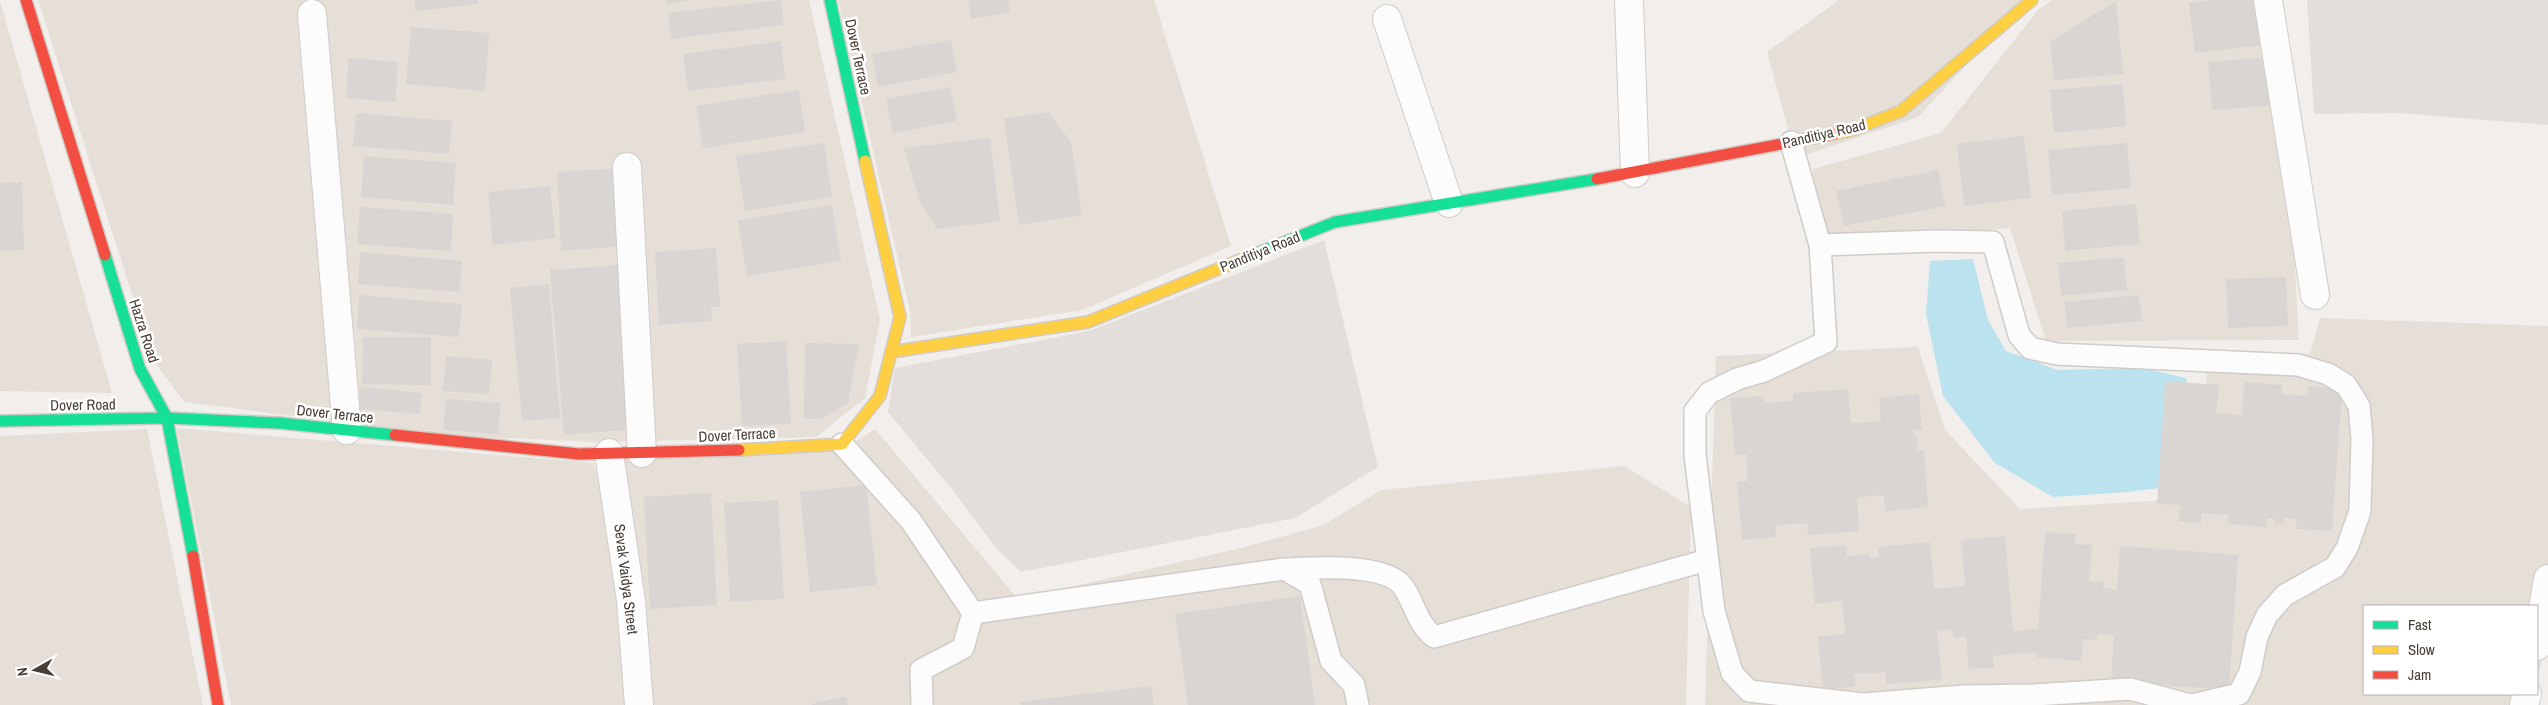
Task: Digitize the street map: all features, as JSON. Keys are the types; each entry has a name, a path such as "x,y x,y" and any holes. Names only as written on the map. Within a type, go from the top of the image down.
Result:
{"street":[{"name":"Hazra Road","path":"26,0 140,369 167,418 208,637 218,705"},
{"name":"Dover Terrace","path":"167,418 279,423 579,454 729,451 842,444 880,396 900,317 830,0"},
{"path":"1629,0 1635,173"},
{"name":"Panditiya Road","path":"891,352 1088,322 1335,222 1635,173 1853,130 1901,111 2032,0"},
{"path":"2268,0 2315,295"},
{"path":"312,14 347,430"},
{"path":"1387,19 1449,203"},
{"path":"627,167 642,453"},
{"name":"Dover Road","path":"0,421 167,418"},
{"name":"Sevak Vaidya Street","path":"609,453 631,601 639,705"},
{"path":"2538,640 2548,579"}],"lane":[{"path":"1791,142 1820,246 1826,342 1764,371 1737,379 1709,393 1695,411 1695,455 1714,611 1732,673 1749,691 1863,704 1964,696 2034,696 2130,689 2191,705 2239,694 2250,672 2257,637 2267,615 2285,596 2335,567 2346,548 2360,511 2362,438 2359,406 2346,385 2328,374 2298,365 2057,354 2030,348 2018,335 1993,242 1936,241 1820,246"},
{"path":"842,444 910,521 973,613"},
{"path":"973,613 1284,569 1342,567 1388,575 1404,586 1424,628 1434,637 1707,560"},
{"path":"1284,569 1310,584 1330,661 1354,685 1358,705"},
{"path":"922,705 922,670 963,648 973,613"}],"shaded area":[{"path":"38,0 809,0 880,320 865,398 816,437 595,442 440,435 184,402 153,360"},
{"path":"838,0 1154,0 1231,246 1082,310 911,337 910,311"},
{"path":"1839,0 2026,0 1918,117 1796,158 1767,52"},
{"path":"2053,0 2280,0 2299,340 2046,341 2010,228 1820,245 1813,169 1941,133 2038,10"},
{"path":"2307,0 2548,0 2548,125 2399,113 2314,114"},
{"path":"0,1 112,393 0,391"},
{"path":"1324,240 1378,467 1295,518 1021,572 996,548 950,487 888,412 895,368 1089,331"},
{"path":"2320,318 2548,326 2548,637 2538,674 2538,605 2363,605 2363,695 2532,695 2529,705 1705,705 1716,356 1918,347 1945,430 2020,509 2198,498 2208,359 2310,354"},
{"path":"177,428 594,463 622,596 633,705 231,705"},
{"path":"147,429 203,705 0,705 0,436"},
{"path":"875,429 1018,599 1245,547 1324,525 1381,490 1624,466 1691,507 1686,705 646,705 616,461 845,449"}],"water":[{"path":"1973,259 1988,320 2006,351 2058,370 2142,368 2186,378 2193,452 2182,485 2128,492 2053,497 1995,463 1943,396 1926,314 1930,261"}],"building":[{"path":"414,0 477,0 477,4 416,11"},
{"path":"666,0 686,0 687,1 666,4"},
{"path":"781,0 784,25 671,39 668,13"},
{"path":"968,0 1008,0 1010,12 971,19"},
{"path":"2212,0 2257,0 2263,45 2195,53 2189,3"},
{"path":"2116,1 2123,74 2054,80 2050,42"},
{"path":"411,27 489,33 485,91 406,84"},
{"path":"951,40 957,72 878,87 872,54"},
{"path":"781,41 785,79 688,91 683,54"},
{"path":"2273,57 2277,105 2212,110 2208,62"},
{"path":"349,58 398,62 395,102 346,98"},
{"path":"2123,84 2126,126 2054,133 2050,90"},
{"path":"950,87 957,121 893,133 886,99"},
{"path":"799,90 805,132 703,148 696,106"},
{"path":"1048,112 1071,142 1082,215 1019,225 1004,119"},
{"path":"356,113 452,121 449,154 353,146"},
{"path":"2024,136 2031,198 1964,206 1957,144"},
{"path":"990,138 1000,221 937,229 920,202 904,148"},
{"path":"824,143 832,197 745,211 736,156"},
{"path":"2127,143 2131,188 2052,195 2048,150"},
{"path":"364,156 456,163 453,205 361,197"},
{"path":"622,168 627,246 561,251 557,172"},
{"path":"1938,170 1945,206 1844,226 1836,191"},
{"path":"22,182 24,250 0,251 0,183"},
{"path":"550,186 555,238 493,245 488,192"},
{"path":"2136,204 2140,244 2065,251 2062,211"},
{"path":"832,205 841,261 747,276 738,220"},
{"path":"360,207 453,214 451,251 357,244"},
{"path":"716,248 720,307 711,307 712,321 659,325 655,252"},
{"path":"360,252 462,261 460,292 358,284"},
{"path":"2124,257 2127,290 2061,296 2058,263"},
{"path":"623,265 636,429 564,435 550,270"},
{"path":"2286,277 2288,326 2228,328 2226,279"},
{"path":"549,284 560,418 522,421 510,288"},
{"path":"359,295 462,304 459,337 357,329"},
{"path":"2139,295 2142,321 2067,328 2065,302"},
{"path":"363,337 431,337 431,385 362,384"},
{"path":"786,341 791,424 742,426 737,344"},
{"path":"805,343 859,344 848,403 821,419 804,419"},
{"path":"446,356 492,360 489,394 443,391"},
{"path":"2165,381 2219,385 2216,413 2242,415 2244,382 2282,385 2282,394 2308,396 2308,386 2342,389 2332,531 2296,529 2297,519 2284,518 2284,524 2275,523 2275,519 2267,518 2266,527 2228,524 2228,515 2201,513 2201,523 2179,521 2180,505 2157,504"},
{"path":"361,387 422,393 420,414 359,409"},
{"path":"1848,389 1851,423 1881,421 1879,398 1919,394 1922,430 1913,430 1914,436 1917,436 1918,451 1924,450 1928,507 1885,511 1884,495 1857,497 1859,531 1808,535 1807,523 1775,525 1776,537 1742,540 1737,482 1748,481 1746,454 1735,455 1730,398 1763,396 1764,403 1793,401 1793,393"},
{"path":"446,399 501,403 498,434 443,430"},
{"path":"866,485 877,585 810,592 800,492"},
{"path":"711,493 717,605 650,609 644,497"},
{"path":"778,500 784,599 730,602 724,503"},
{"path":"2045,532 2076,534 2075,544 2092,545 2089,581 2104,582 2103,588 2117,590 2120,546 2238,555 2229,690 2111,681 2114,635 2097,634 2097,640 2083,639 2081,661 2036,657 2037,652 1993,656 1994,668 1969,669 1966,637 1953,637 1953,630 1937,631 1942,680 1887,684 1886,672 1854,674 1855,687 1823,689 1818,637 1845,634 1842,601 1815,604 1810,548 1846,545 1847,556 1869,554 1870,558 1879,557 1878,547 1930,542 1934,589 1965,586 1961,540 2005,536 2013,631 2038,629"},
{"path":"1300,596 1315,705 1188,705 1175,614"},
{"path":"1151,686 1154,705 1021,705 1020,702"},
{"path":"846,696 848,705 812,705 812,704"}],"traffic: fast":[{"path":"830,0 865,161"},
{"path":"1250,256 1335,222 1597,179"},
{"path":"105,255 140,369 167,418 193,556"},
{"path":"0,421 167,418 279,423 395,435"}],"traffic: slow":[{"path":"1834,134 1853,130 1901,111 2032,0"},
{"path":"739,450 842,444 880,396 900,317 865,161"},
{"path":"891,352 1088,322 1250,256"}],"traffic: jam":[{"path":"26,0 105,255"},
{"path":"1597,179 1834,134"},
{"path":"395,435 579,454 739,450"},
{"path":"193,556 218,705"}]}
